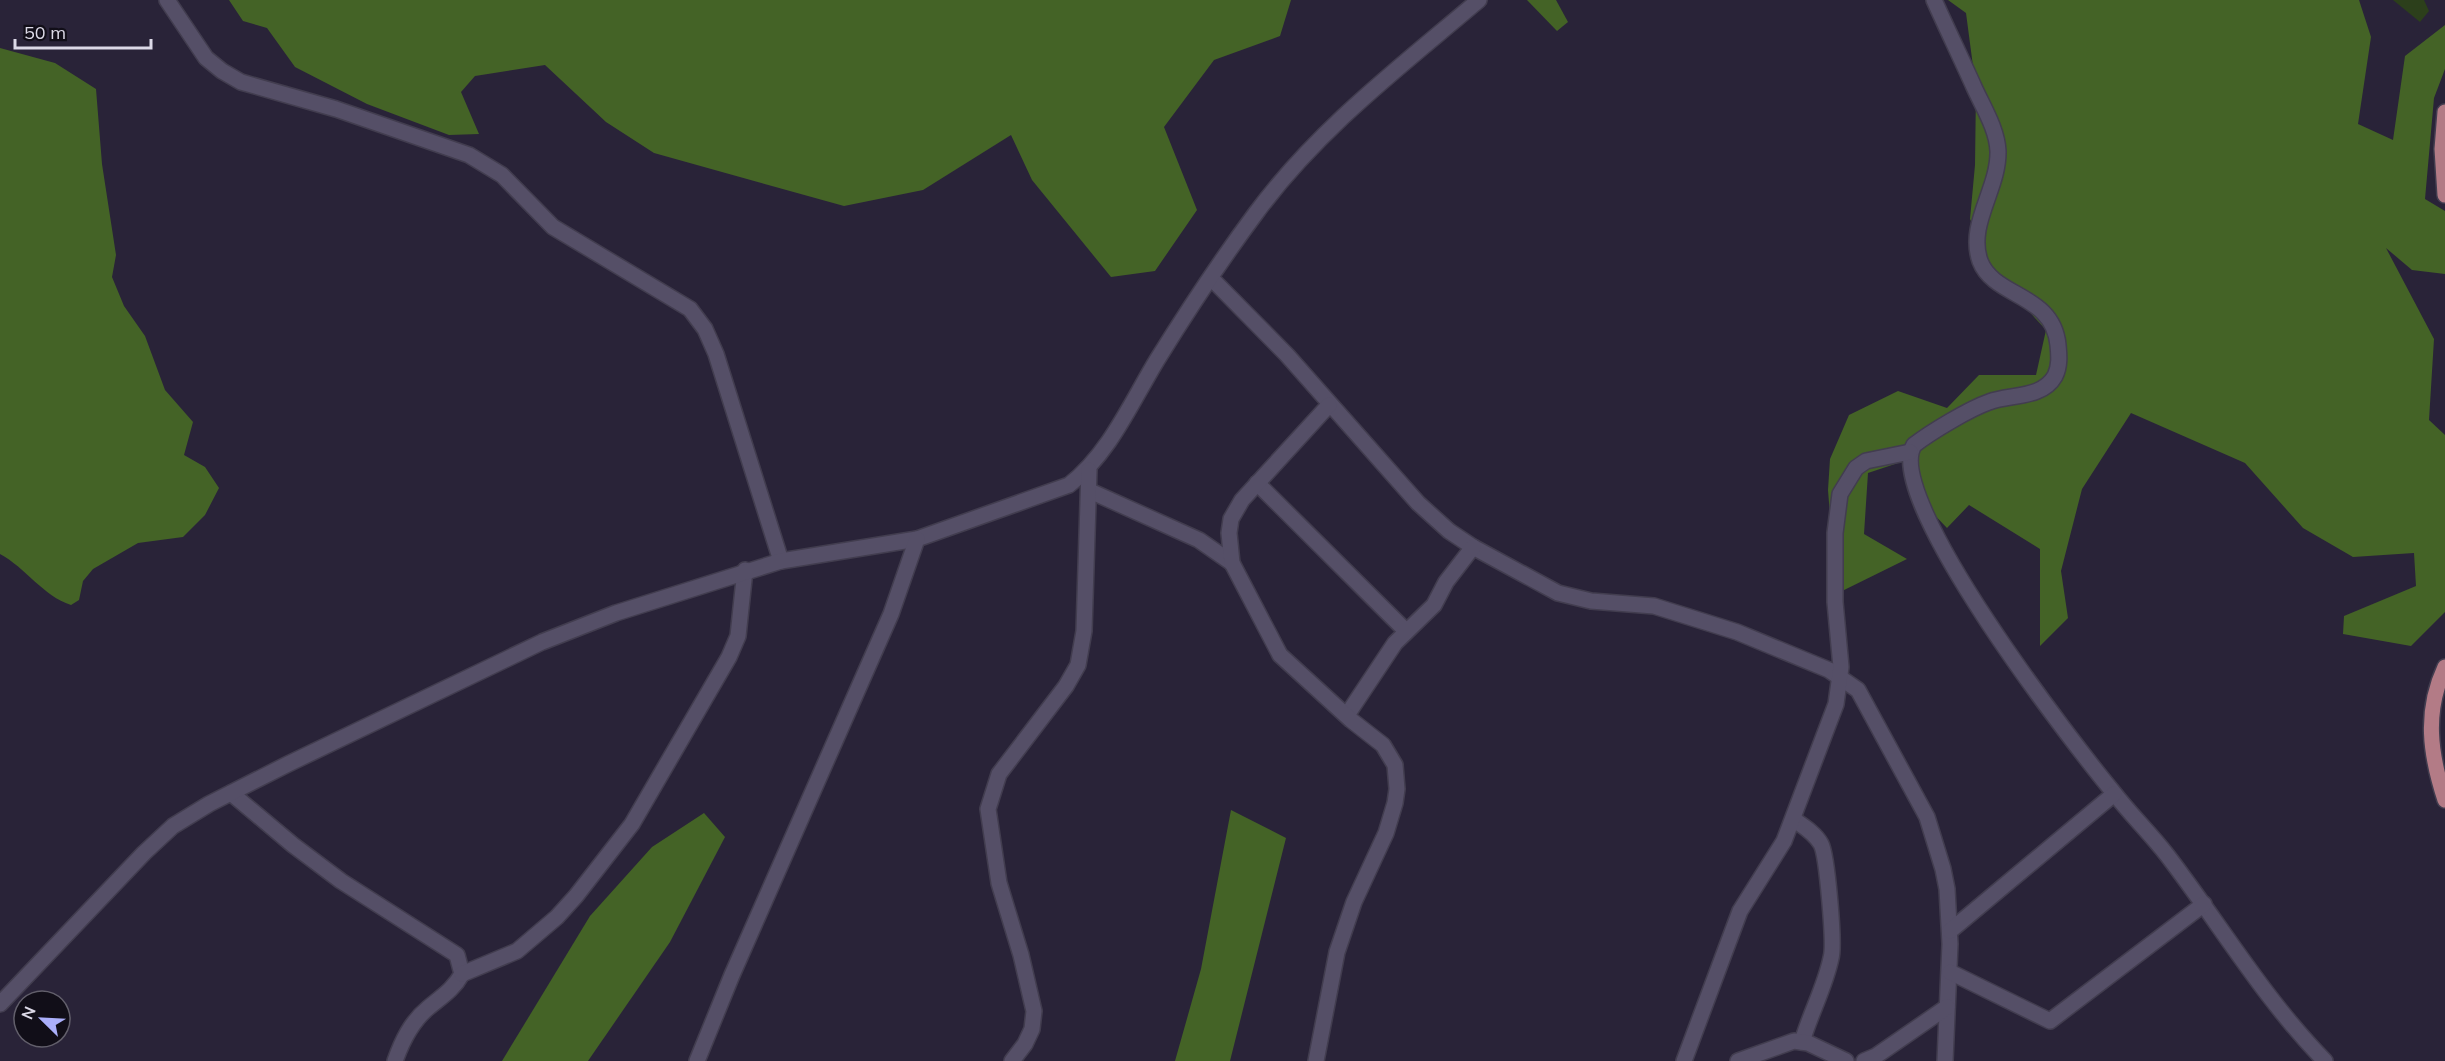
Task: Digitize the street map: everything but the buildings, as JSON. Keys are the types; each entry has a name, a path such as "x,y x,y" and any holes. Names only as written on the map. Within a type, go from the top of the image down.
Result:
{"main road":[{"path":"2445,112 2442,149 2445,195"},
{"path":"2445,667 2434,694 2430,723 2432,749 2445,800"}],"street":[{"path":"167,0 206,58 222,71 241,82 336,109 469,155 502,175 553,227 690,309 705,329 716,354 781,561"},
{"path":"0,1004 159,839 189,815 542,642 606,617 746,570 781,561 917,539 1069,485 1089,470 1170,339 1255,215 1320,137 1358,101 1479,0"},
{"path":"1684,1061 1745,901 1778,854 1836,704 1841,676 1835,602 1835,512 1840,494 1856,468 1866,461 1910,452 1922,439 1989,401 2013,398 2038,390 2054,377 2060,361 2057,339 2047,315 1996,281 1982,265 1976,248 1978,232 1997,169 1998,148 1991,124 1934,0"},
{"path":"1212,279 1287,355 1329,405 1418,502 1449,531 1473,548 1558,593 1591,601 1654,606 1737,632 1841,676 1858,690 1927,817 1937,844 1947,889 1950,932 1945,1061"},
{"path":"1316,1061 1337,952 1354,902 1386,833 1395,803 1396,778 1389,752 1280,655 1232,563 1229,533 1231,519 1242,500 1329,405"},
{"path":"1910,452 1910,467 1914,484 1941,549 2032,685 2114,794 2154,839 2204,904 2278,1009 2325,1061"},
{"path":"1012,1061 1025,1044 1032,1029 1034,1011 1021,956 999,883 988,809 999,774 1066,686 1078,665 1084,631 1089,470"},
{"path":"1257,483 1405,630"},
{"path":"1090,491 1199,540 1232,563"},
{"path":"697,1061 891,614 917,539"},
{"path":"1347,715 1405,630 1434,605 1446,582 1473,548"},
{"path":"395,1061 400,1044 416,1020 455,986 462,974 517,951 557,917 632,824 729,657 738,636 746,570"},
{"path":"231,793 284,838 341,881 457,955 462,974"},
{"path":"1950,932 2114,794"},
{"path":"1793,819 1816,836 1822,844 1833,943 1831,960 1802,1042"},
{"path":"1950,972 2050,1021 2204,904"},
{"path":"1864,1061 1876,1056 1947,1007"},
{"path":"1738,1061 1784,1043 1802,1042 1846,1061"}],"green space":[{"path":"229,0 1291,0 1280,36 1214,60 1164,127 1197,210 1155,271 1111,277 1032,180 1011,135 923,190 844,206 654,153 606,122 545,65 475,76 461,92 479,134 449,135 367,104 295,67 267,28 243,21"},
{"path":"1527,0 1556,0 1568,22 1557,31"},
{"path":"1948,0 2359,0 2371,37 2358,124 2393,140 2405,56 2445,25 2445,69 2434,98 2425,199 2445,211 2445,274 2412,270 2386,248 2434,339 2429,420 2445,435 2445,612 2411,646 2343,634 2344,616 2416,586 2414,553 2353,557 2303,528 2245,463 2131,413 2082,489 2061,571 2068,618 2040,646 2040,549 1969,505 1947,528 1924,504 1913,458 1868,473 1864,534 1907,559 1836,594 1828,490 1830,459 1849,415 1898,391 1947,408 1979,375 2036,375 2046,330 1994,273 1970,219 1975,165 1976,89 1966,13"},
{"path":"2393,0 2424,0 2429,11 2420,22"},
{"path":"0,48 55,63 96,89 102,164 116,255 112,277 124,306 145,336 165,390 193,422 184,455 205,467 219,488 205,515 183,537 138,543 93,569 83,581 79,600 71,605 43,589 0,554"},
{"path":"1231,810 1286,838 1230,1061 1175,1061 1201,969"},
{"path":"704,813 725,837 670,942 588,1061 502,1061 590,916 652,847"}]}
